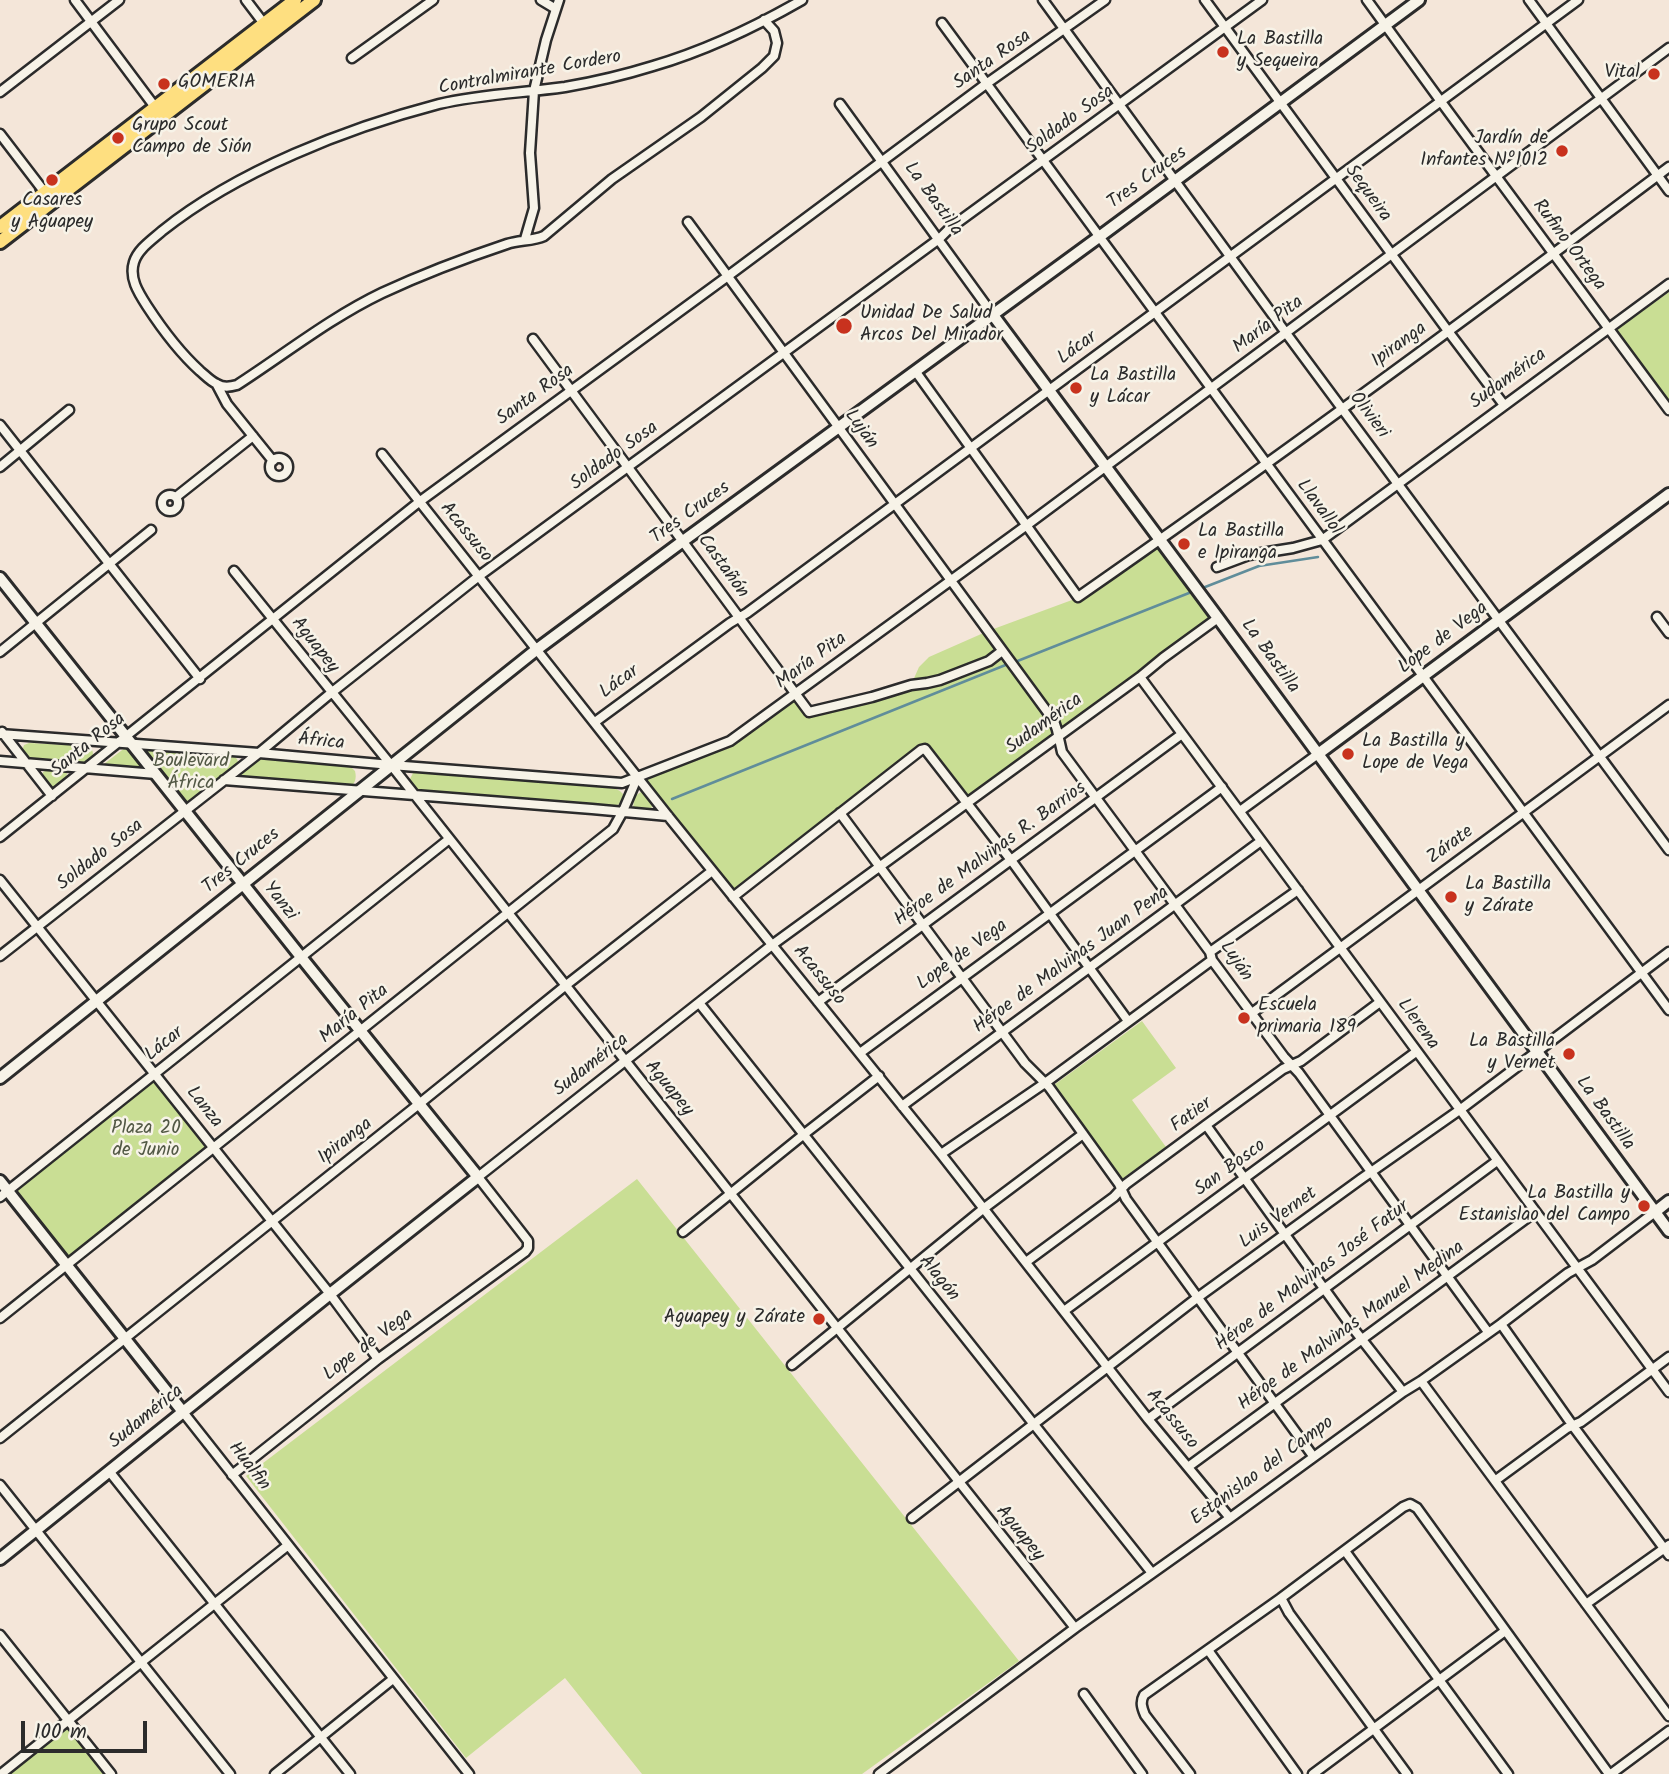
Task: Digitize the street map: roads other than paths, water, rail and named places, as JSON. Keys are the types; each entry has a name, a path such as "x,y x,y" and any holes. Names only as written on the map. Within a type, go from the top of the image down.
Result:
{"main road":[{"path":"0,227 48,198 268,29 295,0"},
{"path":"0,242 155,107 314,0"}],"street":[{"path":"75,0 155,107"},
{"path":"0,92 119,0"},
{"path":"246,0 268,29"},
{"path":"352,58 433,0"},
{"path":"541,0 556,9"},
{"path":"525,239 535,199 530,153 534,91 559,0"},
{"name":"Contralmirante Cordero","path":"217,385 184,356 167,334 135,286 132,272 136,256 143,247 207,200 265,167 355,131 440,104 598,80 654,66 725,39 802,0"},
{"name":"Olivieri","path":"1043,0 1669,850"},
{"name":"Santa Rosa","path":"0,837 125,741 419,502 986,84 1105,0"},
{"name":"Sequeira","path":"1205,0 1504,405"},
{"name":"Soldado Sosa","path":"0,956 479,576 1262,0"},
{"name":"Rufino Ortega","path":"1367,0 1669,410"},
{"name":"Tres Cruces","path":"0,1078 536,650 1419,0"},
{"path":"1530,0 1669,191"},
{"name":"Lácar","path":"594,722 1578,0"},
{"path":"217,385 237,385 306,338 383,293 468,258 525,239 544,236 612,180 701,117 762,68 774,56 777,43 774,31 764,20"},
{"name":"Llavallol","path":"942,23 1669,1010"},
{"name":"María Pita","path":"0,1318 613,830 638,776 730,741 1027,525 1669,48"},
{"name":"La Bastilla","path":"840,104 1669,1231"},
{"path":"0,134 48,198"},
{"name":"Ipiranga","path":"1027,525 1079,597 1266,464 1669,167"},
{"name":"Luján","path":"688,222 1054,721 1062,752 1095,798 1488,1332"},
{"name":"Sudamérica","path":"1217,567 1249,555 1322,540 1669,284"},
{"name":"Castañón","path":"533,339 809,712 940,680 1005,654"},
{"path":"916,372 1027,525"},
{"path":"217,385 227,404 273,461"},
{"path":"0,467 69,411"},
{"path":"0,425 200,679"},
{"path":"176,497 253,436"},
{"name":"Acassuso","path":"382,454 668,817 879,1076 1148,1419 1230,1518"},
{"name":"Lope de Vega","path":"1240,811 1669,494"},
{"path":"0,652 151,530"},
{"name":"Aguapey","path":"234,570 1075,1628"},
{"name":"Yanzi","path":"0,578 125,741 156,774 478,1177 528,1241 528,1248"},
{"path":"1657,617 1669,633"},
{"name":"Sudamérica","path":"0,1559 772,945 1218,618"},
{"name":"Llerena","path":"1140,677 1669,1392"},
{"name":"Zárate","path":"1252,1013 1669,705"},
{"path":"1,732 52,796"},
{"name":"África","path":"1,732 614,783 627,782 638,776"},
{"name":"Héroe de Malvinas R. Barrios","path":"818,1002 1182,734"},
{"path":"733,897 925,749 1011,860 1128,1021"},
{"path":"0,761 156,774"},
{"path":"224,780 623,811 668,817"},
{"name":"Lope de Vega","path":"860,1053 1222,787"},
{"path":"840,813 1025,1063 1045,1083 1083,1134 1126,1199 1313,1456"},
{"name":"Lácar","path":"4,1194 448,840"},
{"name":"Héroe de Malvinas Juan Pena","path":"902,1106 1261,841"},
{"name":"Ipiranga","path":"0,1438 712,871"},
{"name":"Lanza","path":"0,880 156,1073 378,1359"},
{"path":"941,1154 1045,1083 1298,890"},
{"name":"Luis Vernet","path":"912,1518 1197,1298 1461,1109 1669,951"},
{"name":"Fatier","path":"1026,1262 1206,1125 1283,1069 1301,1061 1380,1002"},
{"name":"Alagón","path":"700,1004 1152,1573"},
{"name":"San Bosco","path":"1064,1311 1416,1052"},
{"path":"683,1232 879,1076"},
{"path":"1206,1125 1361,1340 1403,1392"},
{"path":"792,1364 983,1209 1083,1134"},
{"name":"Héroe de Malvinas José Fatur","path":"1148,1419 1497,1161"},
{"name":"Hualfin","path":"0,1181 4,1194 67,1265 469,1774"},
{"name":"Estanislao del Campo","path":"879,1774 1075,1628 1501,1324 1567,1273 1592,1259 1669,1201"},
{"name":"Héroe de Malvinas Manuel Medina","path":"1188,1467 1535,1212"},
{"name":"Lope de Vega","path":"232,1475 378,1359 520,1257 528,1248"},
{"path":"1501,1324 1573,1426 1667,1549 1586,1604"},
{"path":"1496,1480 1669,1357"},
{"path":"1421,1381 1669,1716"},
{"path":"109,1471 349,1774"},
{"path":"0,1485 230,1774"},
{"path":"1190,1774 1145,1715 1142,1699 1144,1695 1409,1504 1610,1774 1669,1731"},
{"path":"1,1774 287,1546"},
{"path":"1345,1550 1508,1774"},
{"path":"1281,1598 1289,1613 1407,1774"},
{"path":"1313,1774 1505,1631"},
{"path":"0,1635 111,1774"},
{"path":"1208,1650 1297,1774"},
{"path":"275,1774 393,1679"},
{"path":"1084,1694 1142,1774"}],"waterway":[{"path":"1200,589 1259,566 1318,557"},
{"path":"1015,662 1194,591"},
{"path":"672,799 1008,664"}],"place":[{"name":"La Bastilla y Sequeira","path":"1223,52"},
{"name":"Vital","path":"1654,74"},
{"name":"GOMERIA","path":"164,84"},
{"name":"Grupo Scout Campo de Sión","path":"118,138"},
{"name":"Jardín de Infantes Nº1012","path":"1562,151"},
{"name":"Casares y Aguapey","path":"52,180"},
{"name":"Unidad De Salud Arcos Del Mirador","path":"844,326"},
{"name":"La Bastilla y Lácar","path":"1076,388"},
{"name":"La Bastilla e Ipiranga","path":"1184,544"},
{"name":"La Bastilla y Lope de Vega","path":"1348,754"},
{"name":"La Bastilla y Zárate","path":"1451,897"},
{"name":"Escuela primaria 189","path":"1244,1018"},
{"name":"La Bastilla y Vernet","path":"1569,1054"},
{"name":"La Bastilla y Estanislao del Campo","path":"1644,1206"},
{"name":"Aguapey y Zárate","path":"819,1319"}],"park label":[{"name":"Boulevard África","path":"191,774"},
{"name":"Plaza 20 de Junio","path":"146,1141"}]}
